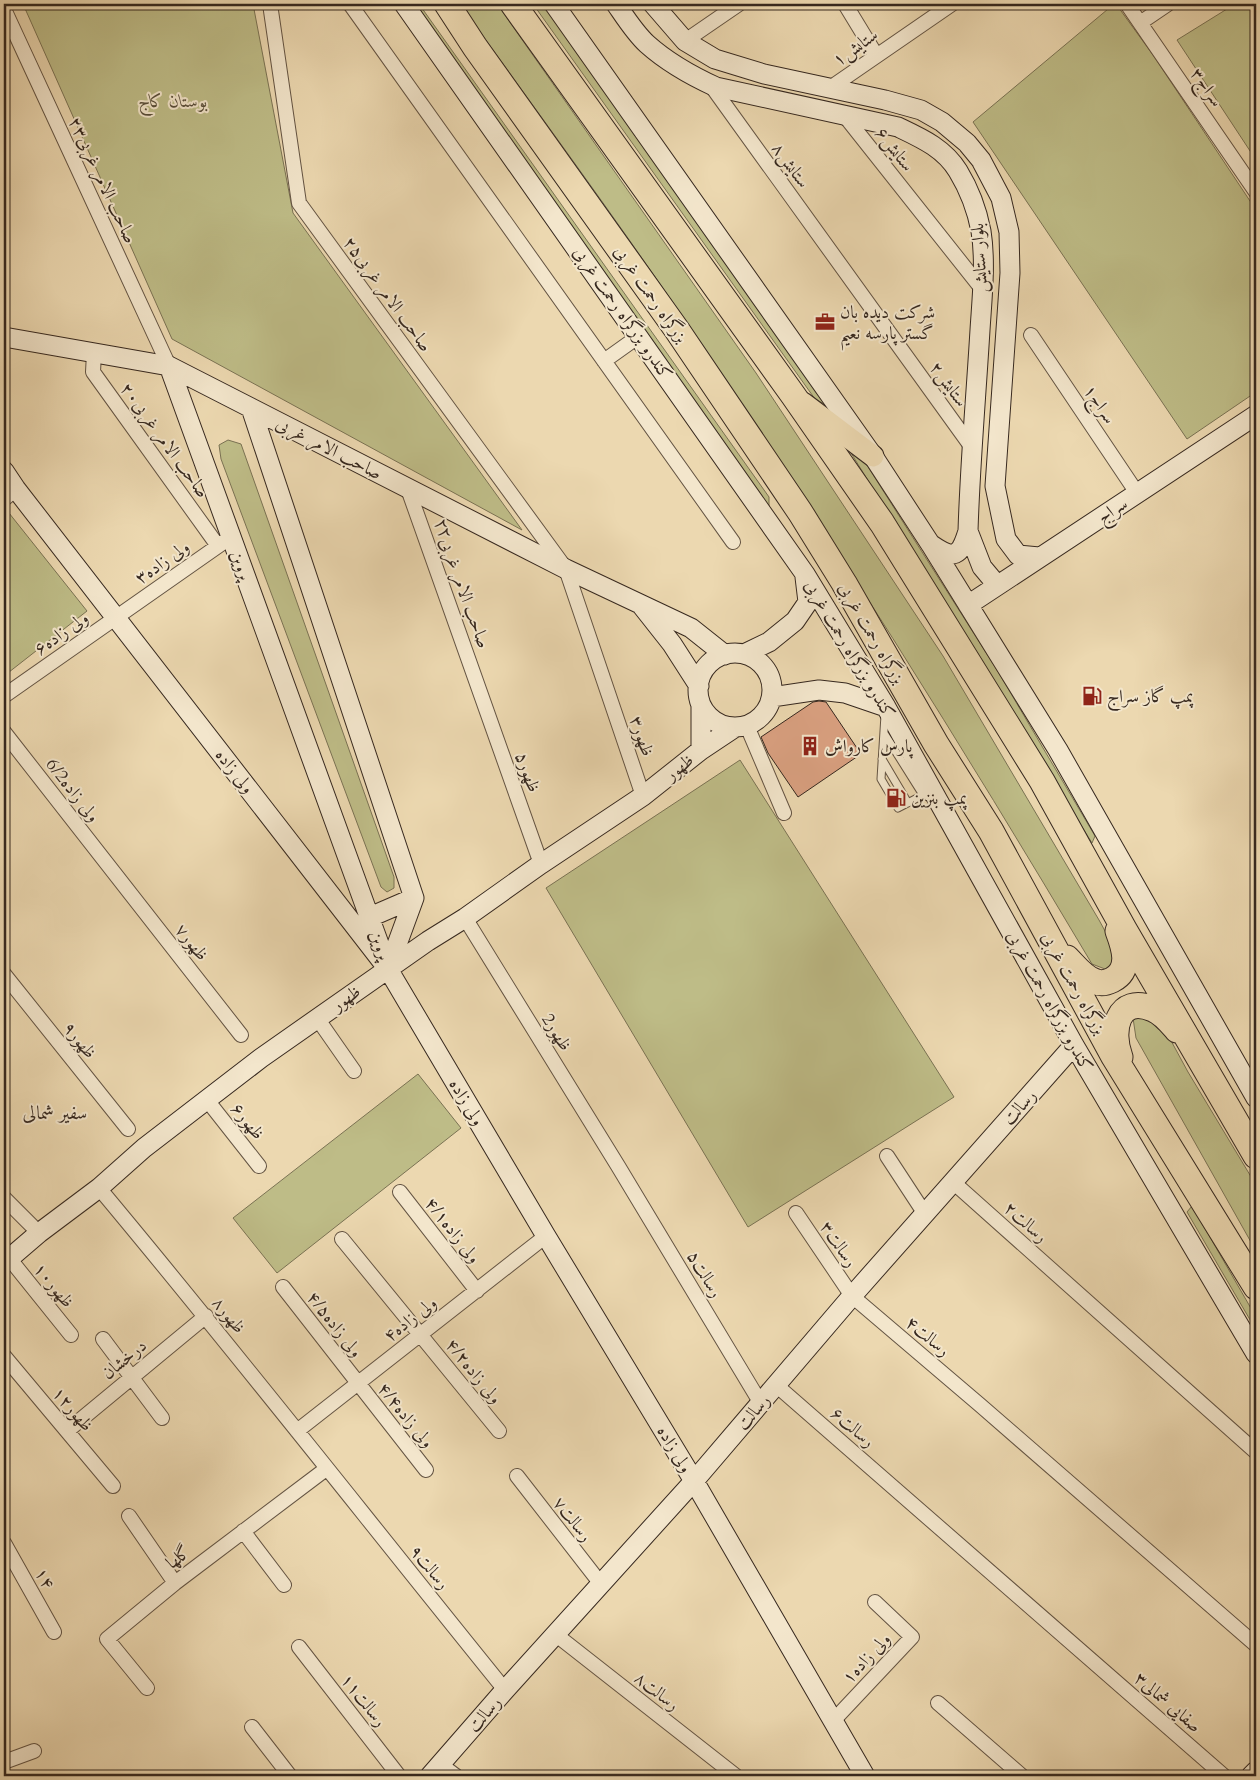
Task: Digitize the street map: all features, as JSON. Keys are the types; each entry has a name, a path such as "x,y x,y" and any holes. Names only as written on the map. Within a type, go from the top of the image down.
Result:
{"highway":[{"name":"بزرگراه رحمت غربی","path":"447,4 475,47 676,330 800,512 844,583 936,744 990,831 1114,1057 1256,1287"},
{"path":"513,4 793,395 900,552 1042,781 1256,1156"},
{"path":"1044,928 1067,958 1088,978 1103,983 1117,977 1122,972 1125,956 1103,890"},
{"path":"1134,1089 1122,1063 1115,1040 1118,1018 1128,1008 1145,1006 1157,1011 1170,1022 1197,1052"}],"main road":[{"path":"793,395 873,456"}],"street":[{"name":"صاحب الامر غربی۲۵","path":"270,4 299,203 566,569 606,689"},
{"path":"350,4 733,542"},
{"name":"کندرو بزرگراه رحمت غربی","path":"404,4 639,336 804,574 886,707 930,798 1256,1354"},
{"path":"554,4 873,456 931,544 1058,750 1256,1098"},
{"name":"بلوار ستایش","path":"616,4 646,43 693,76 716,87 898,127 942,151 957,169 969,190 981,231 982,290 968,531 982,567 997,585"},
{"name":"بلوار ستایش","path":"652,4 685,41 715,59 764,74 885,100 921,110 942,122 967,143 981,160 1001,198 1009,232 1010,273 996,486 1006,539 1018,555 1039,557"},
{"path":"685,41 739,4"},
{"path":"844,4 876,55"},
{"name":"ستایش۱","path":"830,88 952,4"},
{"name":"سراج۳","path":"1127,4 1256,192"},
{"path":"1140,23 1168,4"},
{"name":"صاحب الامر غربی۲۳","path":"4,9 168,366"},
{"path":"643,39 666,19"},
{"name":"ستایش۸","path":"710,84 842,268"},
{"name":"ستایش۶","path":"844,115 982,290"},
{"name":"ستایش۲","path":"842,268 973,449"},
{"name":"سراج۱","path":"1031,335 1137,493"},
{"name":"صاحب الامر غربی","path":"4,336 168,366 566,569 692,628 725,655"},
{"path":"604,361 639,336"},
{"name":"صاحب الامر غربی۲۰","path":"94,353 93,372 224,541"},
{"name":"پروین","path":"168,366 224,541 370,917 388,969"},
{"path":"251,408 414,898 370,917"},
{"name":"سراج","path":"968,605 1256,415"},
{"name":"ولی زاده","path":"4,471 10,494 116,617 388,969 694,1481 865,1776"},
{"path":"971,484 996,486"},
{"name":"صاحب الامر غربی٢٢","path":"408,489 480,693"},
{"path":"931,544 945,554 958,553 964,544 968,531"},
{"name":"ولی زاده۳","path":"116,617 224,541"},
{"path":"744,654 769,642 795,621 808,602 804,574"},
{"path":"640,603 672,644 698,686"},
{"name":"ولی زاده۶","path":"4,696 116,617"},
{"path":"735,653 744,654 757,660 767,670 772,683 772,697 768,709 759,720 740,727 720,724 709,716 701,705 698,696 698,686 701,675 715,659 735,653"},
{"name":"ظهور۳","path":"606,689 643,796"},
{"path":"772,697 819,690 845,694 886,707"},
{"name":"ظهور۵","path":"480,693 541,864"},
{"path":"701,705 701,750"},
{"path":"740,727 784,812"},
{"name":"ظهور","path":"6,1260 99,1188 144,1148 261,1058 541,864 643,796 701,750 740,727"},
{"name":"6/2ولی زاده","path":"4,732 114,872"},
{"name":"ظهور۷","path":"114,872 241,1035"},
{"name":"پروین","path":"388,969 414,898"},
{"name":"2ظهور","path":"465,918 618,1166"},
{"name":"ظهور۹","path":"4,974 128,1129"},
{"path":"317,1018 354,1071"},
{"name":"رسالت","path":"435,1770 694,1481 852,1296 1074,1045"},
{"name":"ظهور۶","path":"207,1100 259,1166"},
{"path":"887,1156 925,1214"},
{"name":"رسالت۵","path":"618,1166 760,1402"},
{"name":"رسالت۲","path":"952,1182 1256,1452"},
{"name":"ظهور۸","path":"99,1188 206,1316 326,1468"},
{"name":"ولی زاده۴/۱","path":"400,1192 476,1291"},
{"path":"4,1198 38,1234"},
{"name":"رسالت۳","path":"796,1213 852,1296"},
{"name":"ولی زاده۴","path":"297,1431 546,1236"},
{"name":"ولی زاده۴/۲","path":"342,1239 499,1431"},
{"name":"ظهور۱۰","path":"6,1260 71,1335"},
{"name":"ولی زاده۴/۵","path":"283,1287 357,1384"},
{"name":"رسالت۴","path":"852,1296 1256,1645"},
{"name":"درخشان","path":"67,1430 206,1316"},
{"path":"103,1339 162,1418"},
{"name":"ظهور۱۲","path":"4,1356 113,1486"},
{"name":"ولی زاده۴/۴","path":"357,1384 426,1470"},
{"name":"رسالت۶","path":"776,1385 1086,1656"},
{"name":"گلها","path":"147,1688 107,1639 175,1583 326,1468"},
{"name":"رسالت۹","path":"326,1468 505,1690"},
{"name":"رسالت۷","path":"517,1476 600,1584"},
{"path":"129,1516 175,1583"},
{"path":"243,1531 284,1585"},
{"name":"۱۴","path":"4,1543 54,1632"},
{"name":"ولی زاده۱","path":"833,1721 912,1636 875,1602"},
{"name":"رسالت۸","path":"555,1634 736,1776"},
{"name":"رسالت۱۱","path":"299,1648 399,1776"},
{"name":"صفایی شمالی۳","path":"1086,1656 1224,1776"},
{"path":"938,1703 1022,1776"},
{"path":"252,1728 290,1776"},
{"path":"4,1762 34,1751"},
{"path":"435,1770 456,1776"},
{"path":"1251,1776 1256,1770"}],"lane":[{"path":"884,732 930,798 908,802 898,808 881,779 882,758 884,732 886,707"},
{"path":"882,758 908,802"}],"green space":[{"name":"بوستان کاج","path":"23,4 253,4 293,213 522,530 172,339"},
{"path":"412,4 419,4 769,497 769,506"},
{"path":"460,4 497,4 756,373 943,656 1099,920 1116,951 1114,963 1105,969 1092,964 994,800 790,478 657,279"},
{"path":"533,4 543,4 828,406 815,399"},
{"path":"1116,4 1153,55 1256,210 1256,392 1187,439 973,122"},
{"path":"1235,4 1256,4 1256,160 1177,40"},
{"path":"228,440 241,444 394,877 394,888 387,892 381,887 221,459 219,445"},
{"path":"851,453 863,459 997,670 1095,836 1092,843"},
{"path":"9,513 87,611 4,676 4,517"},
{"path":"740,760 954,1097 748,1227 546,888"},
{"path":"1139,1014 1163,1026 1188,1072 1256,1185 1256,1251 1136,1038 1133,1018"},
{"path":"418,1074 461,1128 277,1273 233,1218"},
{"path":"1192,1206 1256,1317 1256,1330 1187,1212"}],"building":[{"name":"پارس کارواش","path":"813,702 826,702 861,754 798,797 768,753 761,737"}],"place":[{"name":"شرکت دیده بان گستر پارسه نعیم","path":"825,322"},
{"name":"پمپ گاز سراج","path":"1092,696"},
{"name":"پارس کارواش","path":"810,746"},
{"name":"پمپ بنزین","path":"896,798"}],"district":[{"name":"سفیر شمالی","path":"55,1112"}]}
